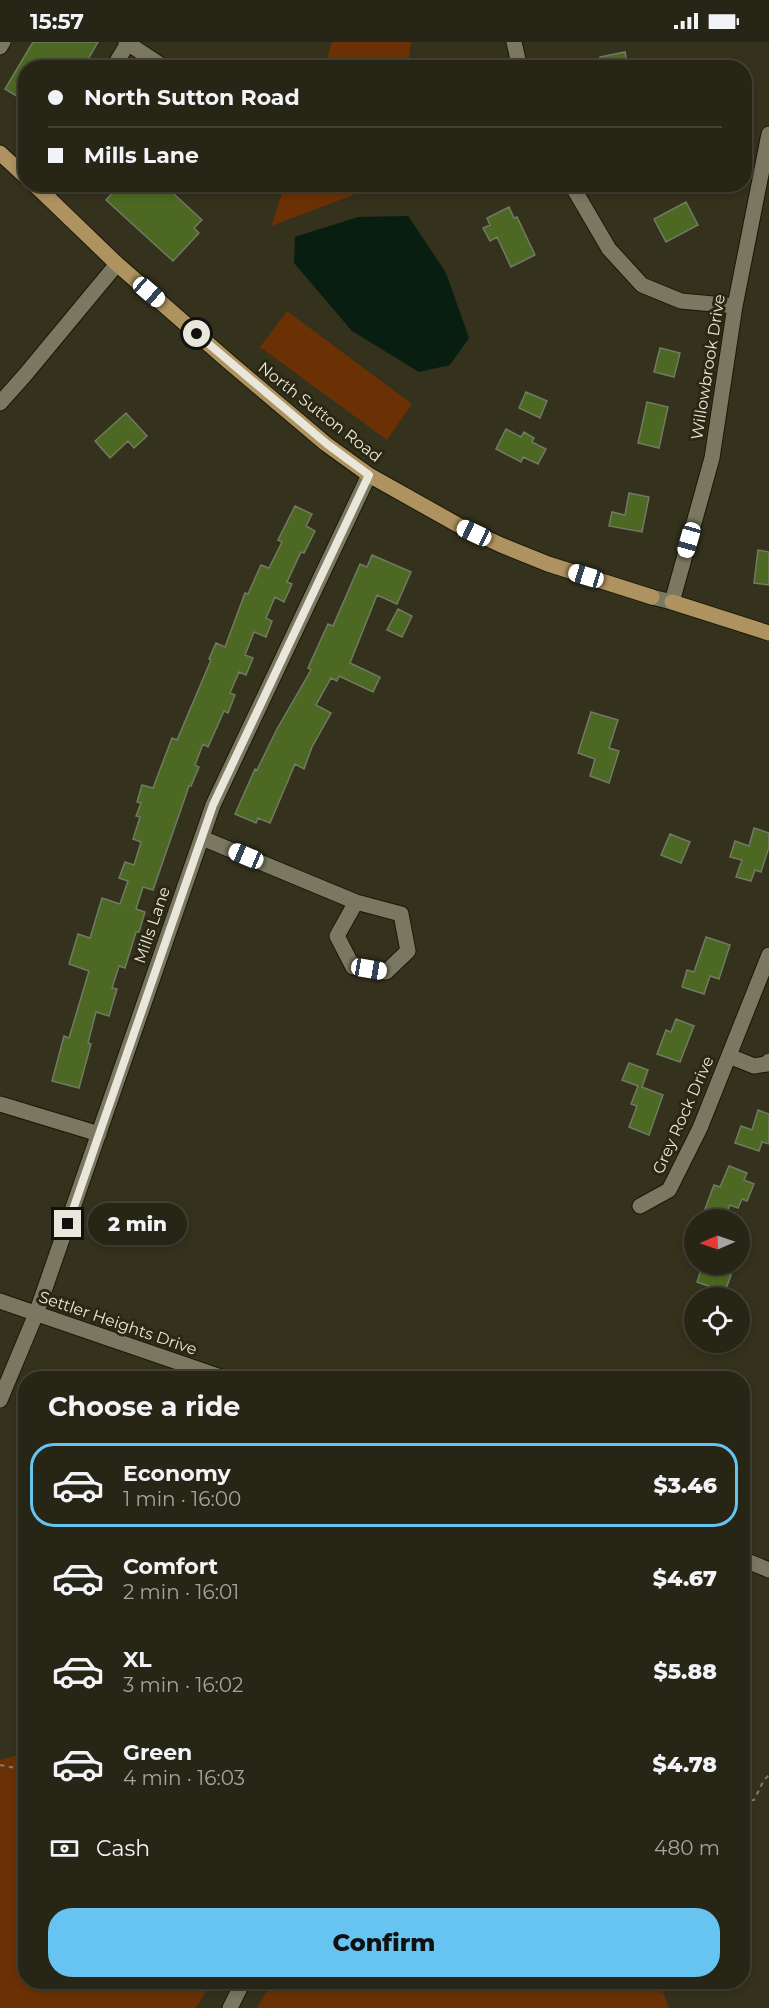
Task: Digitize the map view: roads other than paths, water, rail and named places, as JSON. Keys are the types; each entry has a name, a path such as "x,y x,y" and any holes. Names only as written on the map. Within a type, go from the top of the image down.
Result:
{"main road":[{"path":"0,153 18,170"},
{"name":"North Sutton Road","path":"42,192 117,264 327,444 369,475 458,525 501,546 548,564 652,597"},
{"name":"North Sutton Road","path":"672,603 769,633"}],"street":[{"path":"0,47 3,42"},
{"path":"514,42 518,60"},
{"path":"117,60 127,43 153,60"},
{"name":"Willowbrook Drive","path":"672,603 712,458 735,306 769,134"},
{"path":"576,192 609,249 642,285 681,301 735,306"},
{"path":"0,402 117,264"},
{"name":"Mills Lane","path":"0,1400 36,1314 213,805 369,475"},
{"name":"North Sutton Road","path":"652,597 672,603"},
{"path":"202,838 356,902 401,915 408,951 386,972 353,967 338,936 356,902"},
{"name":"Grey Rock Drive","path":"640,1206 669,1190 700,1128 769,955"},
{"name":"Grey Rock Drive","path":"729,1056 754,1066 767,1064 769,1061"},
{"path":"1,1106 99,1134"},
{"name":"Settler Heights Drive","path":"0,1301 203,1371"},
{"path":"750,1562 769,1570"},
{"path":"230,2008 240,1989"}]}
